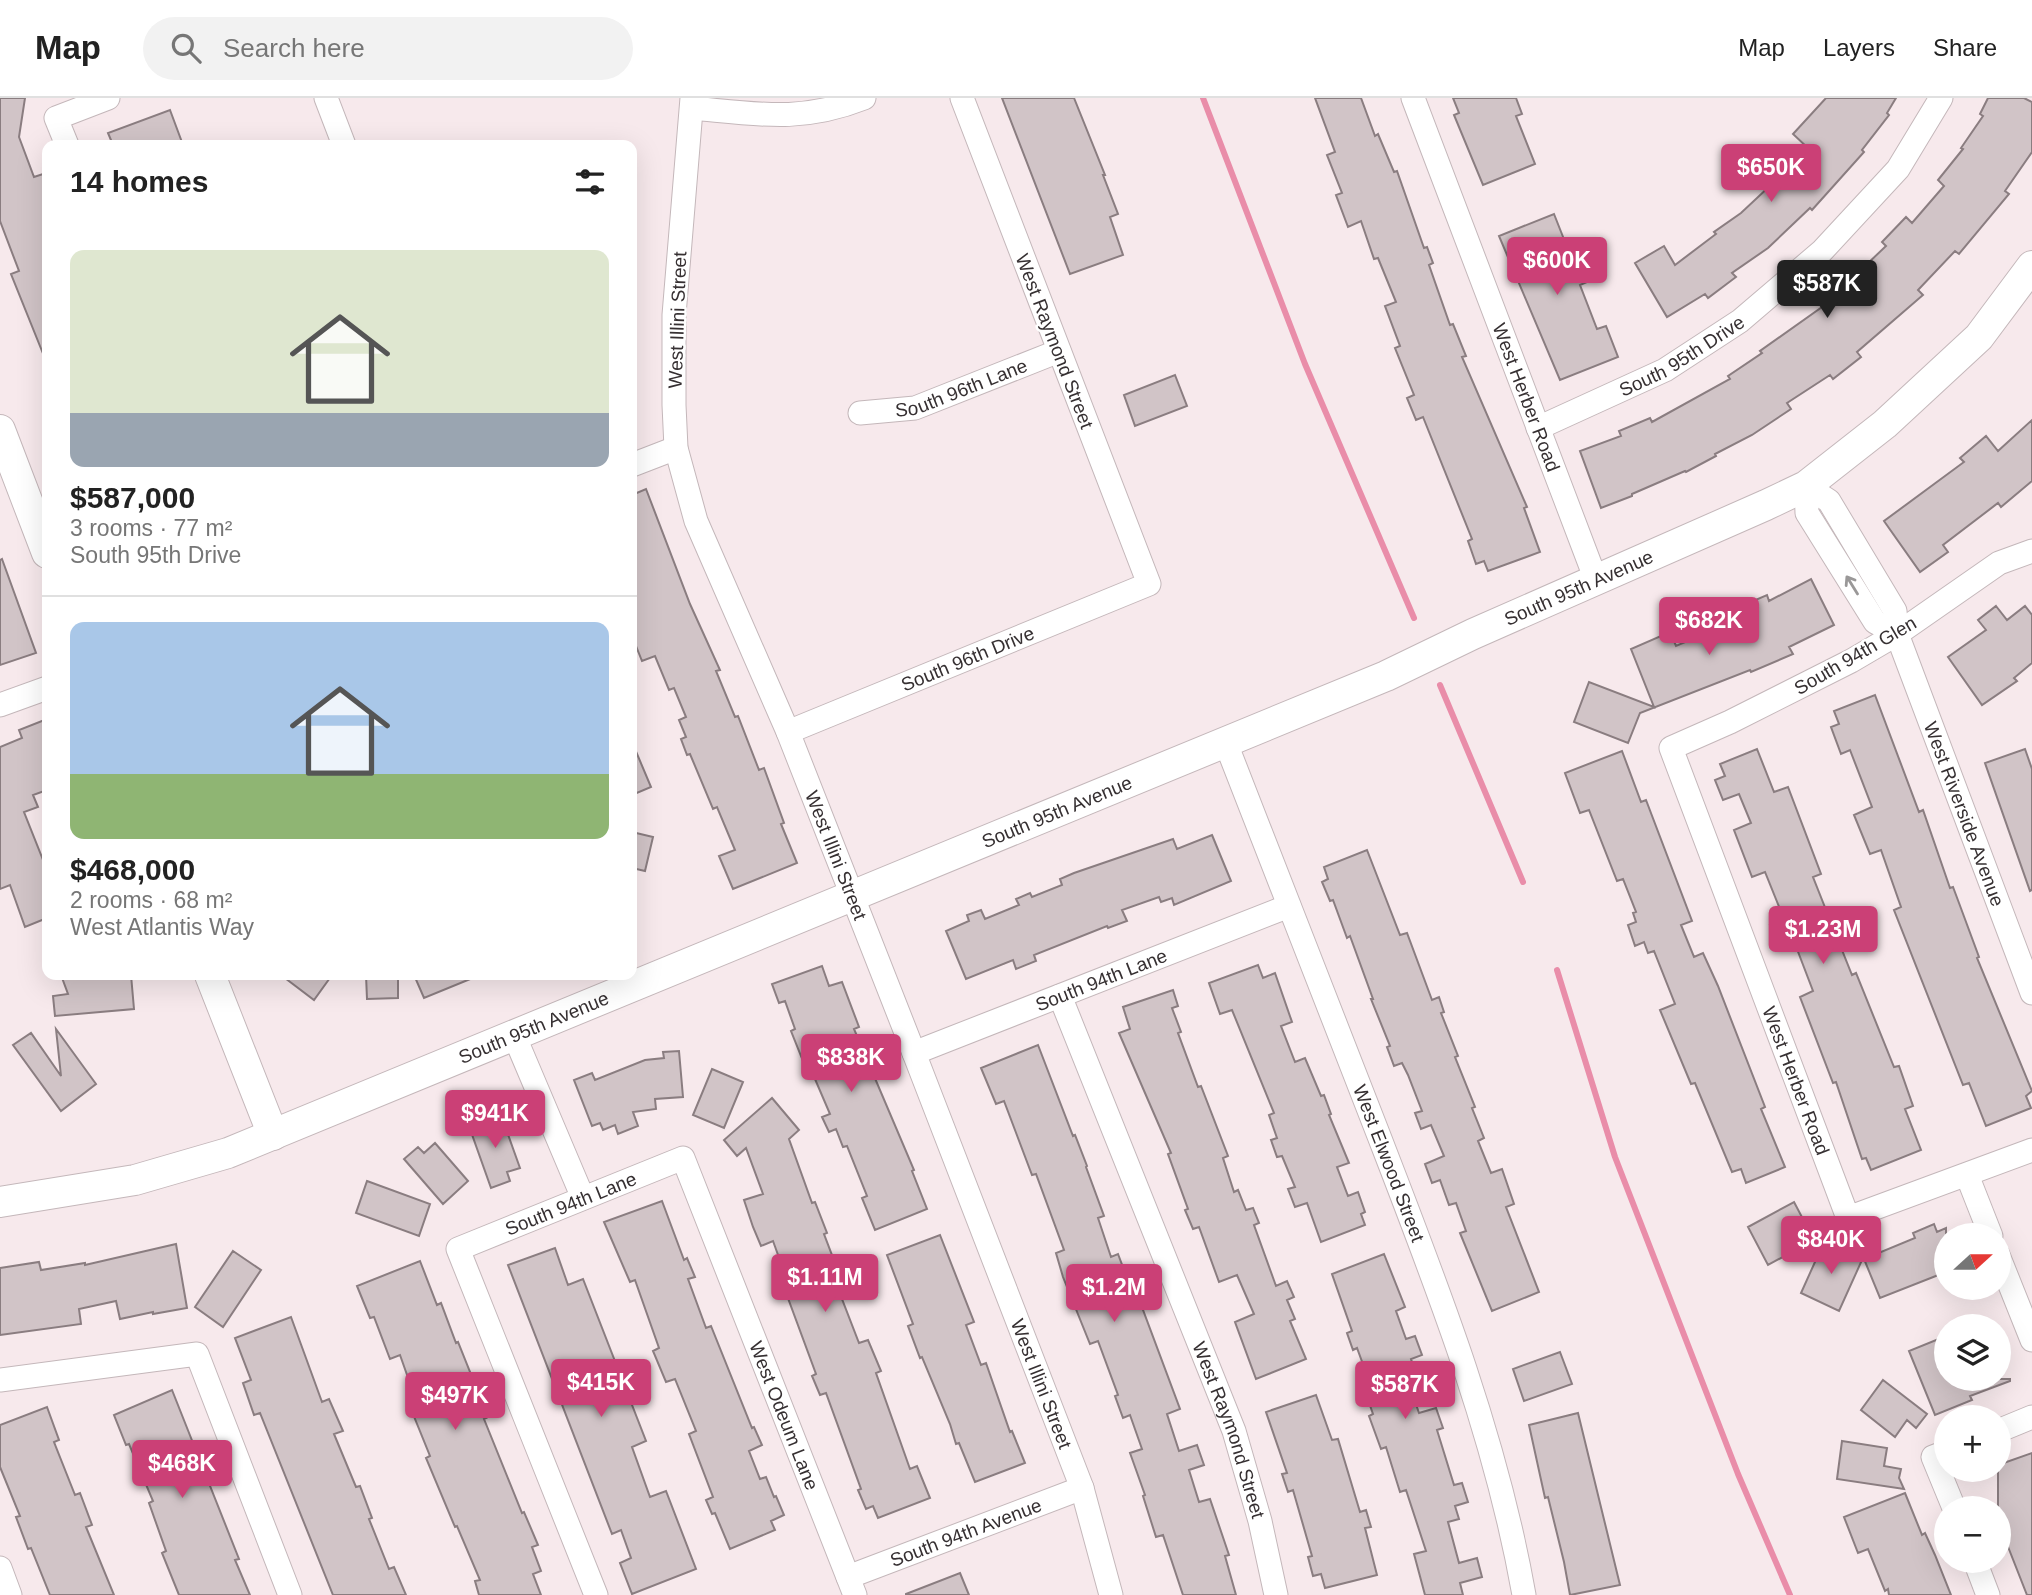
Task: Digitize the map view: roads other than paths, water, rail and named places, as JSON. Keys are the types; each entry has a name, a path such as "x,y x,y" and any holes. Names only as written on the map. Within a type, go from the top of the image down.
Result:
{"street":[{"path":"65,140 56,118 108,98"},
{"path":"326,98 342,140"},
{"path":"692,103 774,116 806,115 840,108 864,98"},
{"name":"West Raymond Street","path":"962,98 1149,584"},
{"name":"West Herber Road","path":"1413,98 1596,580"},
{"name":"South 95th Drive","path":"1538,428 1665,370 1740,321 1822,251 1898,169 1941,98"},
{"name":"West Illini Street","path":"692,103 674,315 674,405 676,448 696,521 788,733 853,895 1082,1488 1111,1595"},
{"name":"South 95th Avenue","path":"0,1202 135,1180 229,1153 1415,663 1806,486 1885,424 1979,337 2031,267"},
{"name":"South 96th Lane","path":"860,413 915,408 1059,351"},
{"path":"0,430 42,540"},
{"path":"637,463 676,448"},
{"path":"1806,486 1807,513 1875,622 1897,634"},
{"name":"South 94th Glen","path":"1671,748 1799,689 1897,634 1999,563 2032,551"},
{"name":"South 96th Drive","path":"788,733 1149,584"},
{"name":"West Riverside Avenue","path":"1897,634 2032,993"},
{"path":"0,705 42,690"},
{"name":"West Elwood Street","path":"1225,741 1463,1359 1513,1537 1524,1595"},
{"name":"West Herber Road","path":"1671,748 1848,1218 1967,1175"},
{"name":"South 94th Lane","path":"914,1054 1289,906"},
{"path":"212,980 273,1135"},
{"name":"West Raymond Street","path":"1060,996 1234,1431 1260,1521 1276,1595"},
{"path":"514,1035 583,1198"},
{"path":"1986,1223 1967,1175 2032,1150"},
{"name":"South 94th Lane","path":"596,1595 458,1249 683,1158"},
{"name":"West Odeum Lane","path":"683,1158 852,1586"},
{"path":"2011,1288 2032,1340"},
{"path":"0,1380 197,1354 290,1595"},
{"path":"2011,1426 2032,1417"},
{"name":"South 94th Avenue","path":"852,1586 1082,1488"},
{"path":"0,1568 10,1595"},
{"path":"1980,1573 1988,1595"}],"waterway":[{"path":"1203,98 1305,364 1414,618"},
{"path":"1440,685 1523,882"},
{"path":"1557,970 1615,1157 1738,1474 1790,1595"}]}
